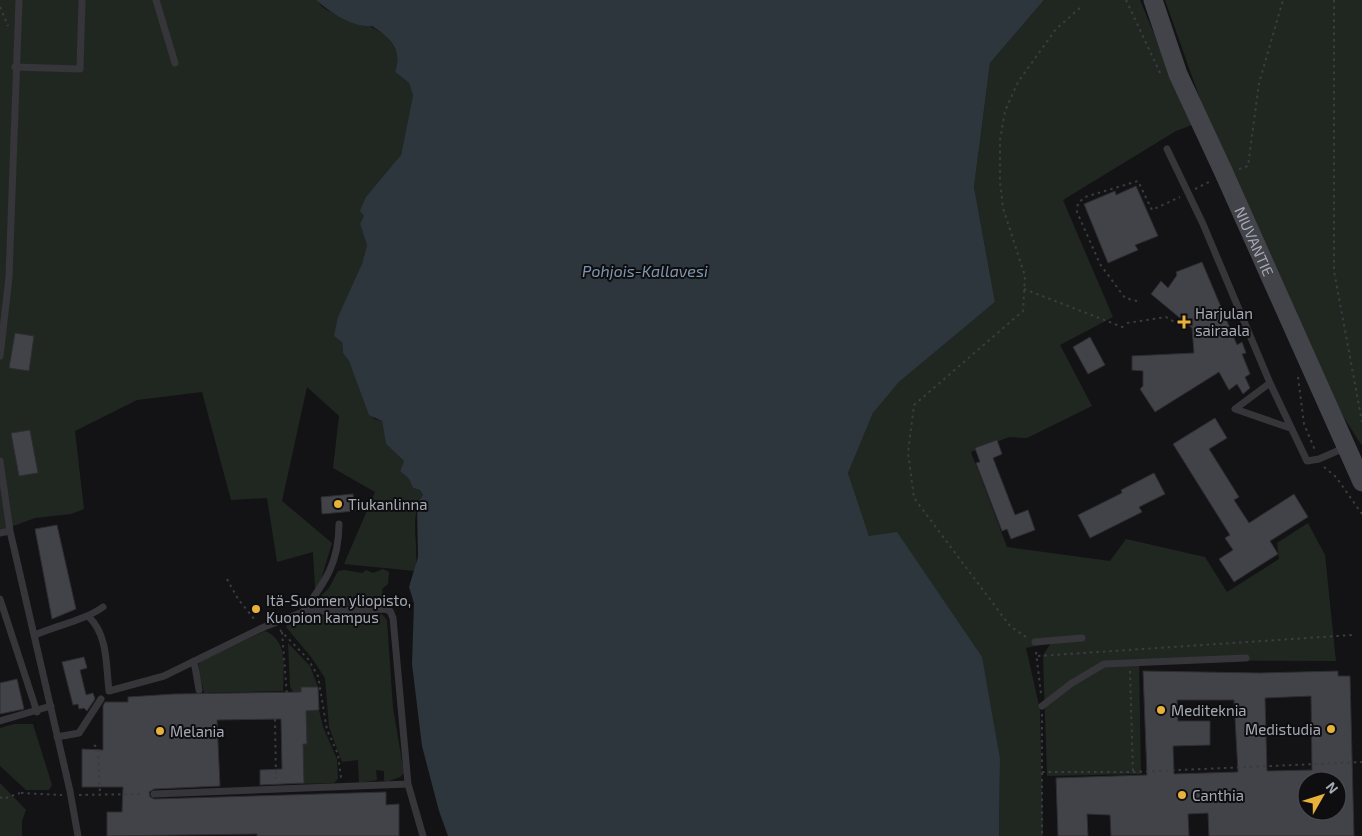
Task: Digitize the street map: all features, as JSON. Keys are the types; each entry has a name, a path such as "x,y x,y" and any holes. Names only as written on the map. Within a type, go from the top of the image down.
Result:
{"street":[{"name":"NIUVANTIE","path":"1153,0 1214,176 1362,482"}],"lane":[{"path":"0,356 9,277 15,67 20,0"},
{"path":"15,67 80,69 82,0"},
{"path":"156,0 175,63"},
{"path":"1167,149 1242,312 1290,428 1307,461 1319,459 1346,447"},
{"path":"1270,383 1235,410 1290,428"},
{"path":"0,461 10,531 58,737 78,836"},
{"path":"303,612 334,564 339,545 339,524"},
{"path":"0,533 10,531"},
{"path":"0,599 37,712"},
{"path":"35,634 58,624 89,617 103,607"},
{"path":"89,617 96,623 104,642 109,691 164,676 262,628 303,612 384,609 390,611 393,618 408,784 424,836"},
{"path":"1035,642 1082,638"},
{"path":"1042,706 1072,683 1104,664 1246,658"},
{"path":"194,661 199,690"},
{"path":"58,737 79,733 101,698"},
{"path":"0,721 37,712 51,706"},
{"path":"154,794 408,784"}],"path":[{"path":"1126,0 1165,82"},
{"path":"1136,301 1124,298 1100,264 1077,212 1078,203 1085,197 1138,181 1152,210 1188,193 1214,176 1248,166 1259,84 1284,0"},
{"path":"1334,0 1334,271 1362,422"},
{"path":"1042,836 1042,706 1035,642 1010,626 914,498 908,453 914,405 1023,310 1025,276 1003,208 1000,140 1005,111 1018,82 1056,29 1080,8"},
{"path":"1024,289 1125,328"},
{"path":"1127,323 1166,317 1181,326 1185,322"},
{"path":"1297,370 1304,424 1319,459 1326,471 1336,477 1362,514"},
{"path":"227,579 238,599 262,628"},
{"path":"273,624 308,659 318,676 327,730 338,754 341,787"},
{"path":"282,632 287,696"},
{"path":"1037,656 1352,635"},
{"path":"1130,664 1132,772"},
{"path":"274,719 276,789"},
{"path":"94,745 98,748 100,794"},
{"path":"1042,772 1132,772 1362,762"},
{"path":"0,797 3,798 20,793 71,796 154,794"}],"shaded area":[{"path":"0,0 316,0 327,10 378,30 392,43 398,58 395,72 409,83 413,95 401,155 360,224 367,245 342,342 343,353 349,361 374,419 382,421 386,444 404,461 400,471 409,479 413,488 420,490 423,495 416,512 415,571 344,564 375,492 333,468 339,416 307,387 282,501 332,543 318,590 315,588 313,552 277,562 267,498 231,500 202,392 137,400 75,431 84,509 71,514 35,518 0,531"},
{"path":"1044,0 1140,0 1192,125 1176,131 1063,200 1113,317 1060,345 1092,406 1027,438 1009,437 971,452 1007,547 1110,561 1126,539 1205,557 1227,592 1279,559 1277,543 1308,523 1325,555 1336,661 1139,660 1141,774 1047,776 1043,655 1051,643 1026,648 1040,710 1043,836 999,836 1000,759 869,536 848,473 873,413 899,382 995,302 974,187 990,63"},
{"path":"1165,0 1362,0 1362,446 1341,413 1201,102"},
{"path":"383,569 389,572 388,584 382,589 384,604 313,608 312,605 329,588 338,571 362,573 366,570 373,573"},
{"path":"374,612 383,615 387,620 393,708 404,773 400,777 386,782 384,780 384,771 376,770 377,780 359,783 358,760 342,762 329,727 325,678 311,657 286,627 290,620 300,617"},
{"path":"265,631 278,641 281,649 284,665 283,691 204,693 202,684 199,682 199,662"},
{"path":"288,643 310,666 318,687 301,687 301,692 293,692 290,686"},
{"path":"319,710 323,727 337,759 338,779 334,783 300,784 303,744 307,744 306,711"},
{"path":"14,724 33,724 52,785 49,790 26,790 0,766 0,728"},
{"path":"0,783 26,810 22,821 22,836 0,836"}],"water":[{"name":"Pohjois-Kallavesi","path":"316,0 1044,0 990,63 974,187 995,302 899,382 873,413 848,473 869,536 897,532 982,657 1000,759 999,836 448,836 439,811 422,746 412,664 414,603 409,587 418,557 417,504 423,495 420,490 413,488 409,479 400,471 404,461 386,444 382,421 369,415 349,361 343,353 342,342 334,336 338,317 362,264 367,245 360,224 364,216 360,211 366,197 401,155 413,95 409,83 395,72 397,64 396,51 384,35 372,26 350,22"}],"building":[{"path":"1136,186 1158,236 1135,245 1138,250 1108,263 1084,204 1115,191 1116,195"},
{"path":"1202,262 1237,345 1242,342 1246,353 1242,354 1250,374 1245,377 1250,388 1243,394 1237,384 1229,390 1219,372 1155,412 1140,389 1143,386 1143,371 1132,370 1132,356 1194,353 1192,328 1151,294 1161,281 1168,288 1177,275 1176,272"},
{"path":"15,333 34,336 29,371 9,368"},
{"path":"1090,337 1105,365 1088,374 1073,347"},
{"path":"1215,418 1227,438 1209,449 1239,497 1234,500 1249,523 1294,494 1308,517 1270,541 1278,554 1234,582 1219,559 1233,550 1225,538 1230,535 1173,444"},
{"path":"30,430 38,473 19,476 11,433"},
{"path":"997,440 1002,454 993,458 1015,515 1028,510 1035,530 1011,539 1007,529 1002,531 976,463 980,462 975,448"},
{"path":"1154,473 1165,494 1139,507 1142,512 1090,538 1078,515 1122,493 1121,490"},
{"name":"Tiukanlinna","path":"353,494 355,511 322,514 321,497"},
{"path":"57,525 76,609 52,619 35,529"},
{"path":"84,657 87,668 80,670 86,695 93,693 95,699 87,711 84,708 79,709 78,704 73,705 62,662"},
{"path":"1143,671 1259,673 1338,671 1338,676 1350,676 1354,836 1209,836 1208,813 1188,814 1189,836 1111,836 1110,815 1087,814 1088,836 1058,836 1056,778 1147,775","holes":["1311,696 1312,770 1267,771 1265,698","1177,700 1234,700 1238,772 1174,774 1173,746 1210,745 1210,721 1178,721"]},
{"path":"17,679 24,709 0,714 0,683"},
{"path":"301,687 318,687 319,710 306,711 307,744 303,744 304,783 260,785 260,770 282,769 281,719 217,720 220,786 154,789 149,792 150,797 154,799 386,792 386,805 399,804 399,836 257,836 257,834 107,836 107,812 122,812 123,787 82,787 82,749 103,750 103,706 105,702 128,702 128,697 174,694 301,692"}],"place":[{"name":"Harjulan sairaala","path":"1184,322"},
{"name":"Tiukanlinna","path":"338,504"},
{"name":"Itä-Suomen yliopisto, Kuopion kampus","path":"256,609"},
{"name":"Mediteknia","path":"1161,710"},
{"name":"Medistudia","path":"1331,729"},
{"name":"Melania","path":"160,731"},
{"name":"Canthia","path":"1182,795"}]}
